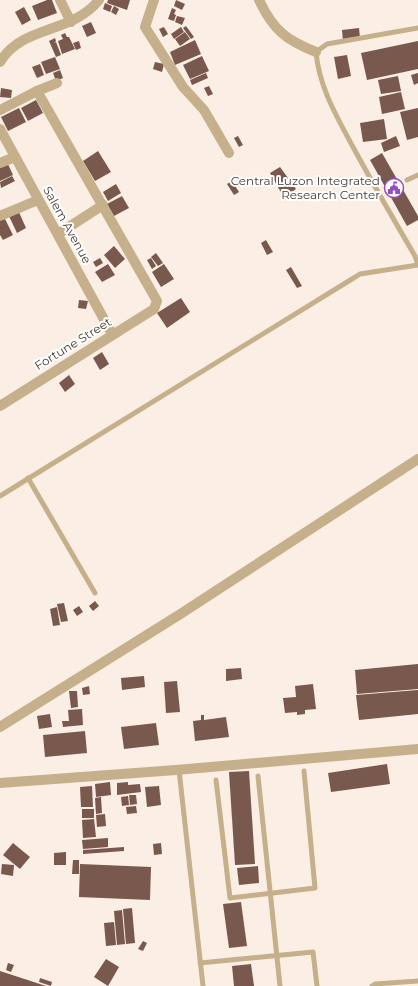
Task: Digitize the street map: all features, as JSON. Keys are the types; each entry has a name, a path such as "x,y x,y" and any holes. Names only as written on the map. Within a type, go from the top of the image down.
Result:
{"street":[{"path":"60,0 71,22"},
{"path":"0,62 12,47 26,38 71,22 88,12 100,0"},
{"path":"154,0 146,27 183,87 204,110 229,153"},
{"path":"259,0 279,31 290,40 316,52"},
{"path":"0,110 37,91 57,83"},
{"path":"37,91 103,205 58,234"},
{"name":"Salem Avenue","path":"0,129 112,334"},
{"path":"0,163 15,157"},
{"path":"0,216 38,200"},
{"name":"Fortune Street","path":"0,406 112,334 154,309 157,301 103,205"},
{"path":"0,727 182,613 418,459"},
{"path":"0,783 179,770 418,748"}],"lane":[{"path":"0,496 356,276 366,273 418,265 415,256 361,162 329,100 318,68 316,52 327,44 418,28"},
{"path":"407,180 418,175"},
{"path":"28,478 95,593"},
{"path":"179,770 202,986"},
{"path":"216,780 230,898 315,888 304,771"},
{"path":"258,776 280,986"},
{"path":"200,963 312,952 317,986"},
{"path":"372,986 375,984 418,981"}],"building":[{"path":"47,0 52,0 57,13 38,20 32,6"},
{"path":"108,0 130,0 127,10 107,3"},
{"path":"176,0 185,4 182,10 174,6"},
{"path":"105,3 112,6 110,12 103,9"},
{"path":"114,6 119,9 116,15 111,12"},
{"path":"24,7 31,20 22,25 15,12"},
{"path":"172,8 176,10 174,14 176,15 174,21 168,19"},
{"path":"177,16 185,18 182,25 175,22"},
{"path":"91,22 96,33 87,37 82,26"},
{"path":"186,26 194,37 191,39 183,28"},
{"path":"164,27 168,34 163,37 159,29"},
{"path":"181,27 184,32 174,39 171,34"},
{"path":"359,28 360,38 343,41 342,30"},
{"path":"185,32 190,39 180,46 175,39"},
{"path":"65,33 67,37 69,37 75,49 62,54 58,41 63,39 61,35"},
{"path":"55,38 56,41 54,43 56,42 61,55 56,57 49,41"},
{"path":"195,40 201,54 175,65 170,52"},
{"path":"79,41 81,48 76,50 73,43"},
{"path":"418,41 418,69 367,80 361,53"},
{"path":"347,55 351,76 338,79 334,57"},
{"path":"202,56 209,71 190,79 183,65"},
{"path":"55,57 60,69 46,74 41,62"},
{"path":"155,62 164,64 162,72 153,69"},
{"path":"40,64 44,75 37,78 32,67"},
{"path":"60,70 63,78 56,81 53,73"},
{"path":"206,73 208,78 192,85 190,80"},
{"path":"418,73 418,83 414,85 411,75"},
{"path":"398,76 401,91 381,94 378,80"},
{"path":"209,86 213,94 208,96 204,88"},
{"path":"1,88 12,90 11,98 0,97"},
{"path":"401,92 405,109 382,114 379,97"},
{"path":"36,100 43,113 28,121 21,108"},
{"path":"19,108 26,122 8,131 1,117"},
{"path":"418,108 418,137 407,140 400,112"},
{"path":"384,119 387,139 363,142 360,123"},
{"path":"238,136 243,145 239,147 234,138"},
{"path":"396,136 400,146 384,152 381,143"},
{"path":"98,151 111,172 95,181 83,161"},
{"name":"Central Luzon Integrated Research Center","path":"382,153 418,216 418,220 407,226 370,160"},
{"path":"7,162 13,175 0,181 0,165"},
{"path":"280,167 296,189 283,196 270,173"},
{"path":"12,176 15,181 1,188 0,182"},
{"path":"232,181 239,192 234,195 227,184"},
{"path":"116,184 121,193 108,201 103,192"},
{"path":"122,196 129,208 114,216 107,204"},
{"path":"18,210 26,228 17,233 8,214"},
{"path":"3,215 13,235 3,240 0,235 0,217"},
{"path":"266,240 273,252 267,255 261,243"},
{"path":"114,246 125,259 115,268 104,255"},
{"path":"156,253 163,263 158,266 151,257"},
{"path":"100,258 103,263 96,267 93,262"},
{"path":"151,258 156,266 152,269 147,260"},
{"path":"108,264 115,275 102,282 95,272"},
{"path":"164,264 174,279 161,287 152,272"},
{"path":"291,267 302,286 297,288 286,270"},
{"path":"181,298 190,312 167,328 157,313"},
{"path":"79,300 88,301 86,309 78,308"},
{"path":"102,352 109,364 100,370 93,358"},
{"path":"69,375 75,384 65,392 59,383"},
{"path":"95,601 99,606 93,611 89,606"},
{"path":"64,603 68,621 61,622 57,604"},
{"path":"79,606 83,612 77,616 73,610"},
{"path":"57,607 60,625 53,626 50,609"},
{"path":"418,664 418,689 357,694 355,670"},
{"path":"241,668 242,679 226,681 226,669"},
{"path":"144,676 145,687 122,690 121,678"},
{"path":"177,681 180,712 166,713 164,682"},
{"path":"313,684 316,709 305,710 305,714 297,715 297,712 285,713 283,698 296,697 295,686"},
{"path":"89,686 90,694 83,695 82,688"},
{"path":"418,690 418,714 359,720 356,695"},
{"path":"69,691 77,691 78,707 71,708"},
{"path":"82,709 83,725 63,727 62,721 69,721 68,710"},
{"path":"50,714 52,727 39,729 37,716"},
{"path":"201,715 204,715 204,720 226,717 229,737 195,741 193,721 201,720"},
{"path":"156,723 159,745 124,749 121,727"},
{"path":"85,731 87,753 45,757 43,735"},
{"path":"387,764 390,784 331,792 328,773"},
{"path":"249,771 255,864 235,865 229,772"},
{"path":"110,782 111,795 96,797 95,784"},
{"path":"128,782 128,785 140,784 141,792 117,795 117,783"},
{"path":"92,786 93,807 81,807 80,787"},
{"path":"159,786 161,805 147,807 145,787"},
{"path":"129,795 136,795 137,804 130,805"},
{"path":"128,796 129,805 122,806 121,797"},
{"path":"101,797 102,813 96,814 95,798"},
{"path":"136,806 137,813 127,814 126,807"},
{"path":"82,809 94,809 94,818 82,818"},
{"path":"105,814 106,826 97,827 96,815"},
{"path":"94,819 96,837 83,838 82,820"},
{"path":"108,838 108,847 83,849 82,840"},
{"path":"13,843 30,857 20,869 3,855"},
{"path":"161,843 162,854 154,855 153,844"},
{"path":"124,847 124,851 83,854 83,850"},
{"path":"66,852 66,865 54,865 54,853"},
{"path":"73,860 79,860 79,874 72,874"},
{"path":"2,864 14,865 13,876 1,874"},
{"path":"80,864 151,867 150,900 79,897"},
{"path":"258,866 259,883 239,885 237,868"},
{"path":"241,902 247,946 229,948 223,904"},
{"path":"132,908 135,943 126,944 123,909"},
{"path":"122,910 125,944 117,945 114,911"},
{"path":"114,922 116,945 106,946 104,923"},
{"path":"143,941 147,943 143,951 138,949"},
{"path":"106,959 119,967 108,986 94,977"},
{"path":"8,963 14,965 11,972 6,970"},
{"path":"251,964 254,986 234,986 232,966"},
{"path":"0,971 46,986 0,986"},
{"path":"40,978 52,982 51,986 39,982"}],"place":[{"name":"Central Luzon Integrated Research Center","path":"394,188"}]}
